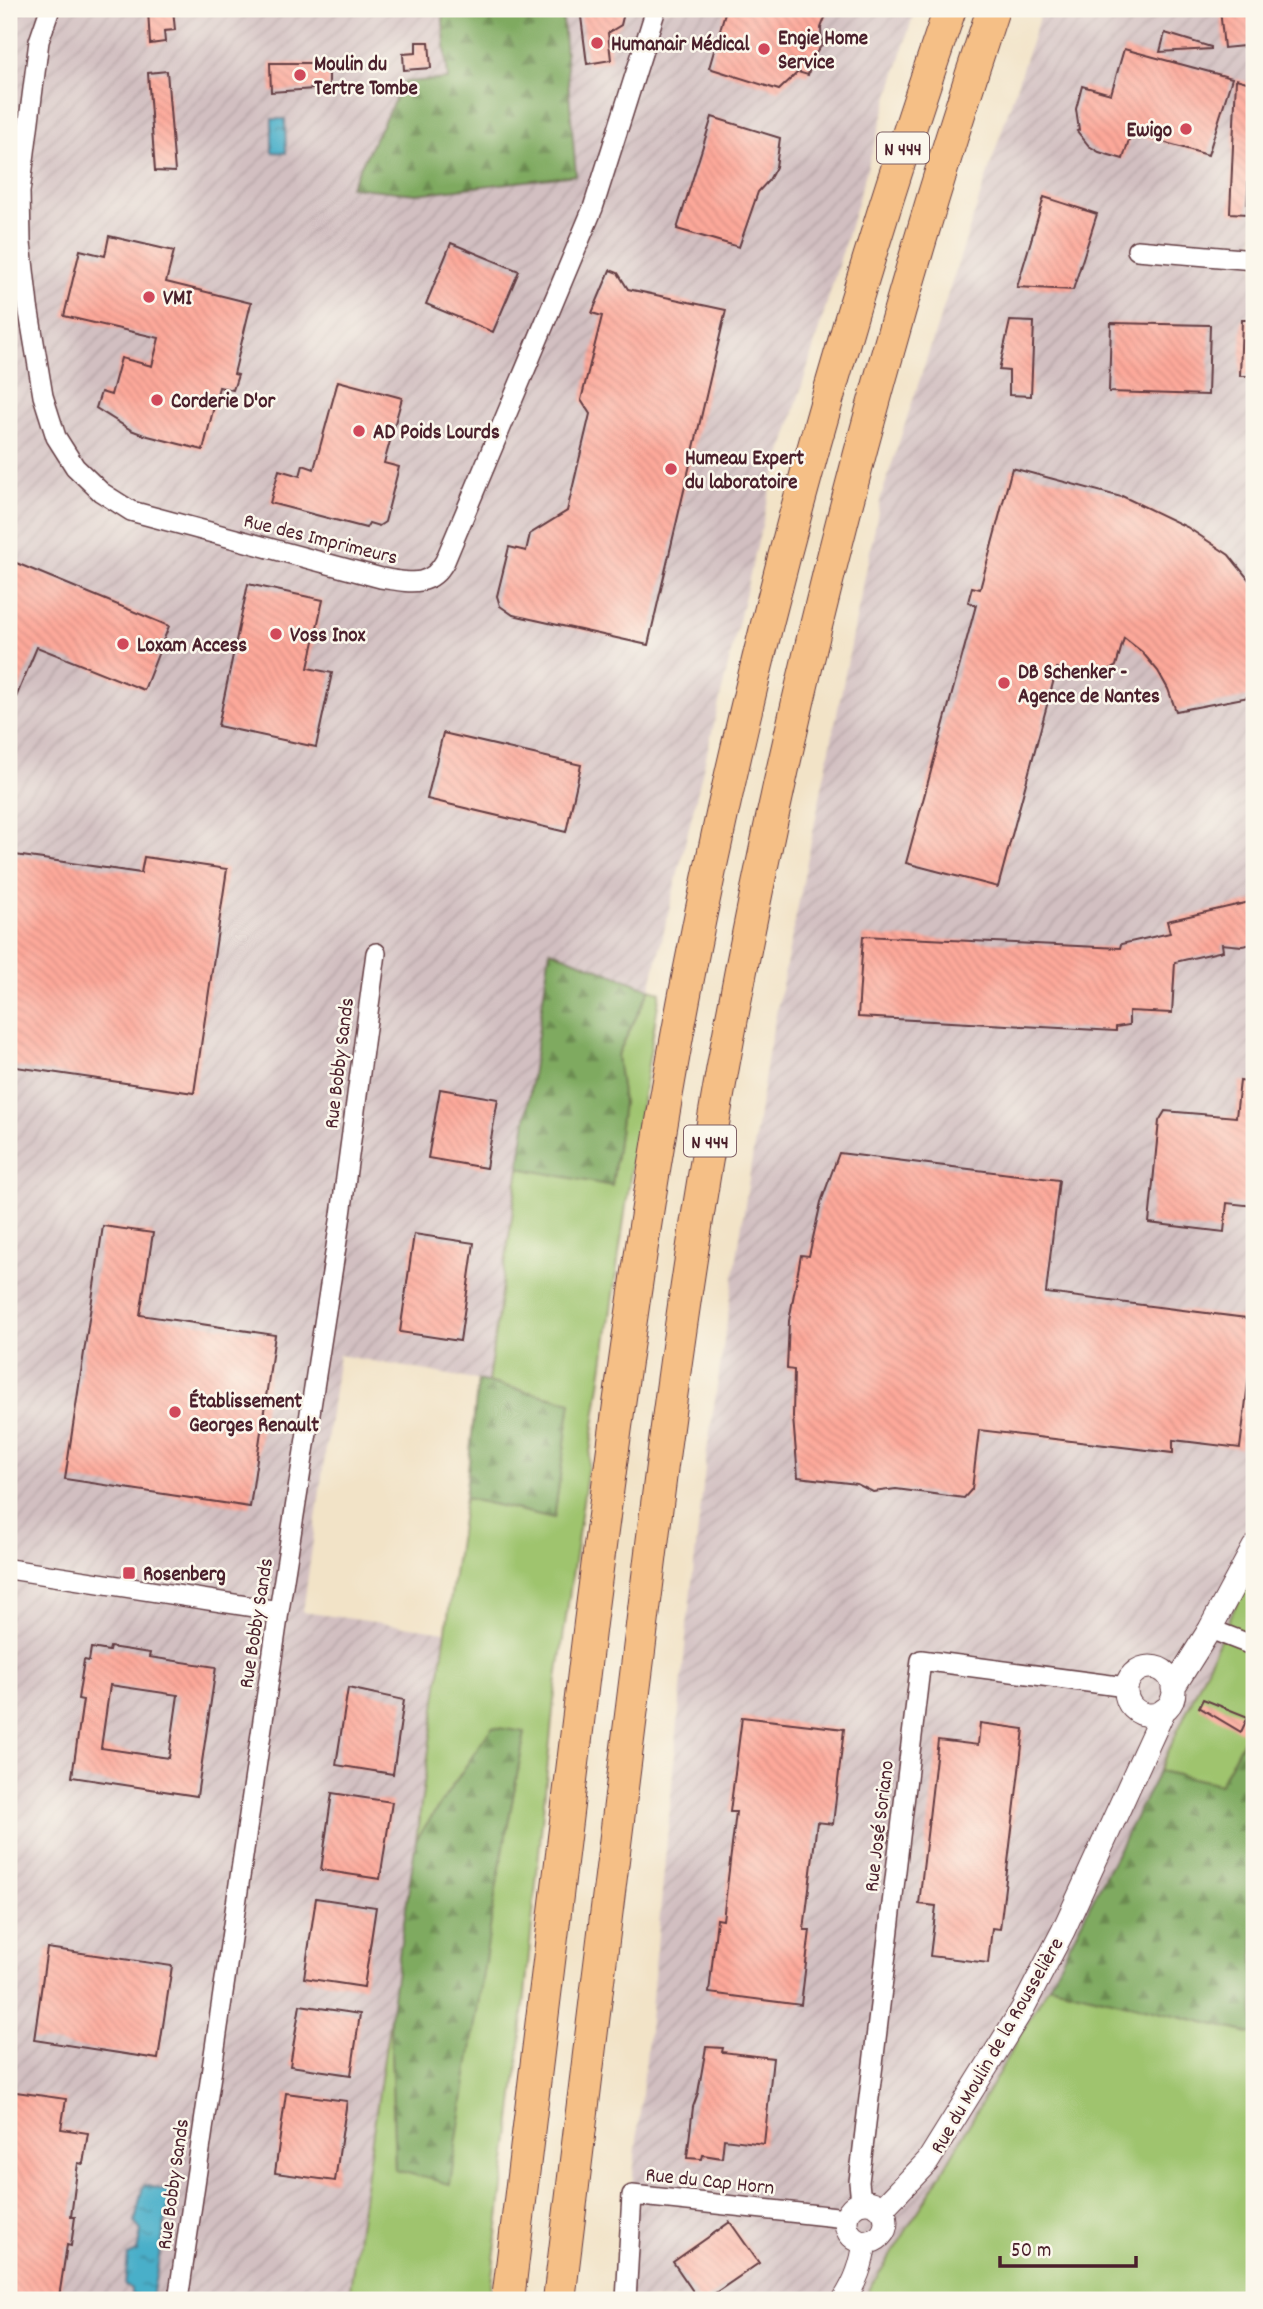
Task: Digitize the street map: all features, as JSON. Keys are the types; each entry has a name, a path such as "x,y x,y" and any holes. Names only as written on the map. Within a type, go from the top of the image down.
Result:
{"highway":[{"name":"N 444","path":"508,2300 611,1460 658,1149 688,977 754,671 808,466 858,288 950,9"},
{"name":"N 444","path":"559,2300 666,1439 700,1200 736,996 793,720 844,511 910,273 993,9"}],"street":[{"name":"Rue des Imprimeurs","path":"50,9 39,41 22,179 21,243 43,396 55,437 75,467 101,492 131,510 381,578 408,582 425,581 439,573 445,561 593,208 656,9"},
{"path":"1137,250 1254,260"},
{"name":"Rue Bobby Sands","path":"178,2300 279,1611 341,1215 376,953"},
{"path":"1128,1792 1164,1710 1171,1702 1173,1688 1192,1653 1210,1629 1254,1547"},
{"path":"9,1569 279,1611"},
{"path":"1210,1629 1254,1646"},
{"path":"1152,1666 1210,1629"},
{"name":"Rue José Soriano","path":"863,2210 859,2182 921,1660 1126,1687"},
{"path":"1128,1792 1138,1730 1135,1710 1127,1699 1126,1687 1136,1671 1152,1666 1161,1668 1167,1674 1173,1688"},
{"path":"1135,1710 1149,1715 1164,1710"},
{"name":"Rue du Moulin de la Rousselière","path":"863,2210 928,2161 1023,2008 1063,1931 1128,1792"},
{"name":"Rue du Cap Horn","path":"626,2300 632,2195 863,2210"},
{"path":"863,2210 885,2214 885,2228 878,2238 865,2242 853,2237 846,2225 863,2210"},
{"path":"844,2300 861,2267 865,2242"}],"shaded area":[{"path":"9,9 915,9 769,496 650,989 550,950 488,1382 339,1355 303,1612 446,1632 348,2300 9,2300"},
{"path":"1042,9 1254,9 1254,1566 1159,1771 1049,1985 934,2186 863,2300 619,2300 649,2031 687,1626 707,1451 769,1049 881,497"}],"green space":[{"path":"442,9 562,9 576,175 416,194 350,187 404,82 448,79"},
{"path":"550,950 650,989 617,1056 623,1103 612,1186 519,1168"},
{"path":"650,989 660,992 635,1144 554,1700 519,2056 489,2300 374,2300 349,2295 390,2017 395,2170 497,1884 525,1732 492,1728 416,1840 465,1498 554,1518 571,1402 488,1382 519,1168 612,1185 623,1103 617,1056"},
{"path":"478,1380 571,1402 554,1518 465,1498"},
{"path":"1254,1566 1254,1719 1220,1784 1159,1771"},
{"path":"1254,1719 1254,2034 1049,1985 1159,1771 1220,1784"},
{"path":"492,1727 525,1732 497,1884 450,2184 395,2170 390,2017 416,1840"},
{"path":"1049,1985 1254,2034 1254,2300 872,2300 869,2290 934,2186"}],"water":[{"path":"272,119 285,119 286,153 272,152"},
{"path":"145,2185 167,2191 170,2196 152,2298 131,2295 131,2288 125,2286 128,2256 137,2252 141,2231 135,2223"}],"building":[{"path":"173,9 175,30 164,31 165,42 150,44 148,10"},
{"name":"Humanair Médical","path":"580,9 625,9 621,25 608,33 611,60 587,64"},
{"name":"Engie Home Service","path":"726,9 804,9 826,15 821,28 822,45 814,56 808,75 798,72 779,90 709,68"},
{"path":"1220,9 1254,9 1254,45 1224,48"},
{"path":"1165,33 1211,47 1211,49 1160,52"},
{"path":"416,42 429,42 431,68 404,70 403,54 416,53"},
{"path":"1124,49 1232,78 1208,155 1131,133 1123,159 1089,146 1077,131 1076,109 1082,86 1111,94"},
{"name":"Moulin du Tertre Tombe","path":"270,63 329,63 329,88 271,92"},
{"path":"167,71 175,172 155,171 148,73"},
{"path":"1236,79 1254,84 1254,164 1249,164 1247,214 1230,213"},
{"path":"712,117 780,138 776,167 758,192 739,247 677,229"},
{"path":"1044,197 1097,214 1073,290 1017,287"},
{"path":"109,236 174,251 166,282 251,303 234,374 238,375 233,390 219,387 203,450 131,430 96,408 101,392 111,395 121,358 152,366 159,338 64,316 80,250 105,256"},
{"path":"451,243 519,271 493,332 426,304"},
{"name":"Humeau Expert du laboratoire","path":"610,270 618,273 628,289 726,310 648,645 513,615 500,606 497,596 509,547 526,551 530,534 567,511 590,414 581,400 602,316 592,313"},
{"path":"1242,320 1254,320 1254,376 1240,376"},
{"path":"1010,321 1034,322 1031,396 1009,395 1009,371 999,370"},
{"path":"1111,323 1210,325 1208,395 1109,392"},
{"name":"AD Poids Lourds","path":"338,381 402,398 384,463 399,467 385,522 379,526 369,523 366,528 270,503 279,470 300,476 303,465 314,469"},
{"name":"DB Schenker - Agence de Nantes","path":"1012,468 1122,496 1187,527 1229,555 1254,586 1254,696 1176,711 1158,671 1142,652 1124,638 1116,666 1106,672 1083,676 1057,668 998,887 906,863 976,605 968,602 972,587 980,589"},
{"path":"9,560 169,626 144,690 37,647 9,714"},
{"name":"Voss Inox","path":"248,584 323,600 308,668 332,673 316,747 218,726"},
{"path":"443,733 581,765 566,832 427,799"},
{"path":"15,855 141,873 144,857 227,869 194,1093 9,1066 9,901"},
{"path":"1254,901 1254,944 1222,944 1223,951 1175,962 1172,1013 1129,1011 1129,1025 1116,1027 1116,1031 858,1017 863,936 1120,948 1121,944 1170,933 1167,921"},
{"path":"1240,1081 1254,1083 1254,1206 1227,1203 1224,1232 1149,1223 1159,1121 1165,1111 1236,1117"},
{"path":"440,1089 498,1099 486,1168 428,1158"},
{"path":"839,1153 1059,1180 1046,1293 1254,1319 1240,1448 1173,1440 1173,1453 979,1430 972,1489 964,1498 896,1489 873,1492 857,1484 798,1477 793,1417 794,1370 787,1369 789,1321 801,1255 809,1256 821,1202"},
{"path":"103,1226 153,1233 140,1315 275,1335 250,1507 65,1479"},
{"path":"414,1234 474,1243 460,1341 400,1332"},
{"path":"110,1647 150,1653 149,1657 216,1667 197,1796 72,1777 83,1700 78,1699 84,1660 89,1661 91,1648 109,1651","holes":["110,1685 178,1695 169,1758 101,1748"]},
{"path":"348,1688 404,1700 393,1774 336,1765"},
{"path":"1203,1699 1248,1717 1241,1732 1199,1707"},
{"path":"742,1717 844,1729 833,1824 817,1822 804,1930 810,1930 801,2005 709,1993 717,1919 723,1920 736,1812 730,1812"},
{"path":"980,1723 1024,1729 1000,1929 992,1928 988,1963 930,1956 936,1906 919,1904 938,1740 978,1745"},
{"path":"332,1793 392,1802 380,1879 321,1870"},
{"path":"316,1898 376,1907 364,1987 304,1978"},
{"path":"47,1948 172,1966 158,2059 34,2040"},
{"path":"300,2005 360,2014 351,2075 290,2066"},
{"path":"706,2047 723,2048 722,2052 773,2058 764,2144 724,2139 722,2158 703,2155 702,2159 687,2158 693,2107"},
{"path":"9,2091 66,2099 61,2129 88,2133 83,2164 78,2163 71,2217 75,2217 71,2246 67,2245 59,2297 38,2294 37,2300 9,2296"},
{"path":"286,2093 347,2101 335,2181 275,2173"},
{"path":"730,2222 759,2263 705,2300 699,2300 673,2262"}],"place":[{"name":"Humanair Médical","path":"597,43"},
{"name":"Engie Home Service","path":"764,49"},
{"name":"Moulin du Tertre Tombe","path":"300,75"},
{"name":"Ewigo","path":"1186,129"},
{"name":"VMI","path":"149,297"},
{"name":"Corderie D'or","path":"157,400"},
{"name":"AD Poids Lourds","path":"359,431"},
{"name":"Humeau Expert du laboratoire","path":"671,469"},
{"name":"Voss Inox","path":"276,634"},
{"name":"Loxam Access","path":"123,644"},
{"name":"DB Schenker - Agence de Nantes","path":"1004,683"},
{"name":"Établissement Georges Renault","path":"175,1412"},
{"name":"Rosenberg","path":"129,1573"}]}
